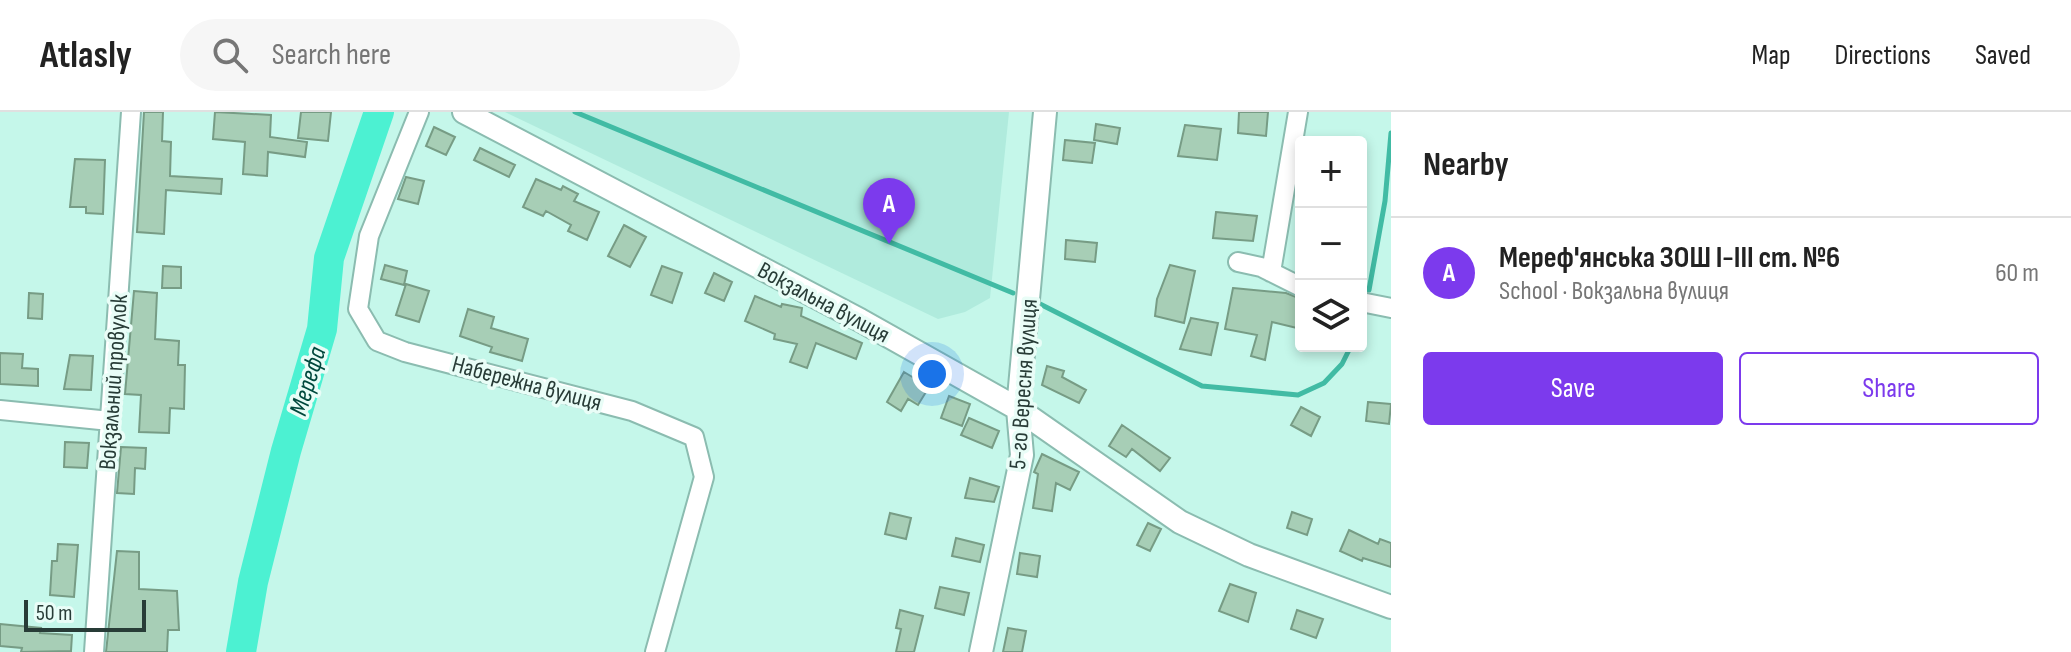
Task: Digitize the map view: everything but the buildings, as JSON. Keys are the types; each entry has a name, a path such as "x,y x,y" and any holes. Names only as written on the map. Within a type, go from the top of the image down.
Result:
{"street":[{"name":"Вокзальний провулок","path":"94,652 131,112"},
{"name":"Набережна вулиця","path":"419,112 369,236 358,309 377,341 405,352 632,411 694,437 704,477 655,652"},
{"name":"Вокзальна вулиця","path":"464,112 860,320 1018,409 1180,522 1249,555 1391,607"},
{"name":"5-го Вересня вулиця","path":"981,652 1022,455 1018,409 1045,112"},
{"path":"1271,272 1298,112"},
{"path":"1238,262 1271,272 1295,284"},
{"path":"1367,303 1391,308"},
{"path":"0,410 110,421"}],"shaded area":[{"path":"505,112 1009,112 990,298 965,312 938,319"}],"waterway":[{"name":"Мерефа","path":"241,652 253,582 286,451 322,329 329,258 379,112"},
{"path":"575,112 1013,293"},
{"path":"1369,290 1385,201 1391,133"},
{"path":"1040,304 1202,386 1298,395 1324,383 1342,364 1348,352"}],"place":[{"name":"Мереф'янська ЗОШ І-ІІІ ст. №6","path":"889,244"}]}
